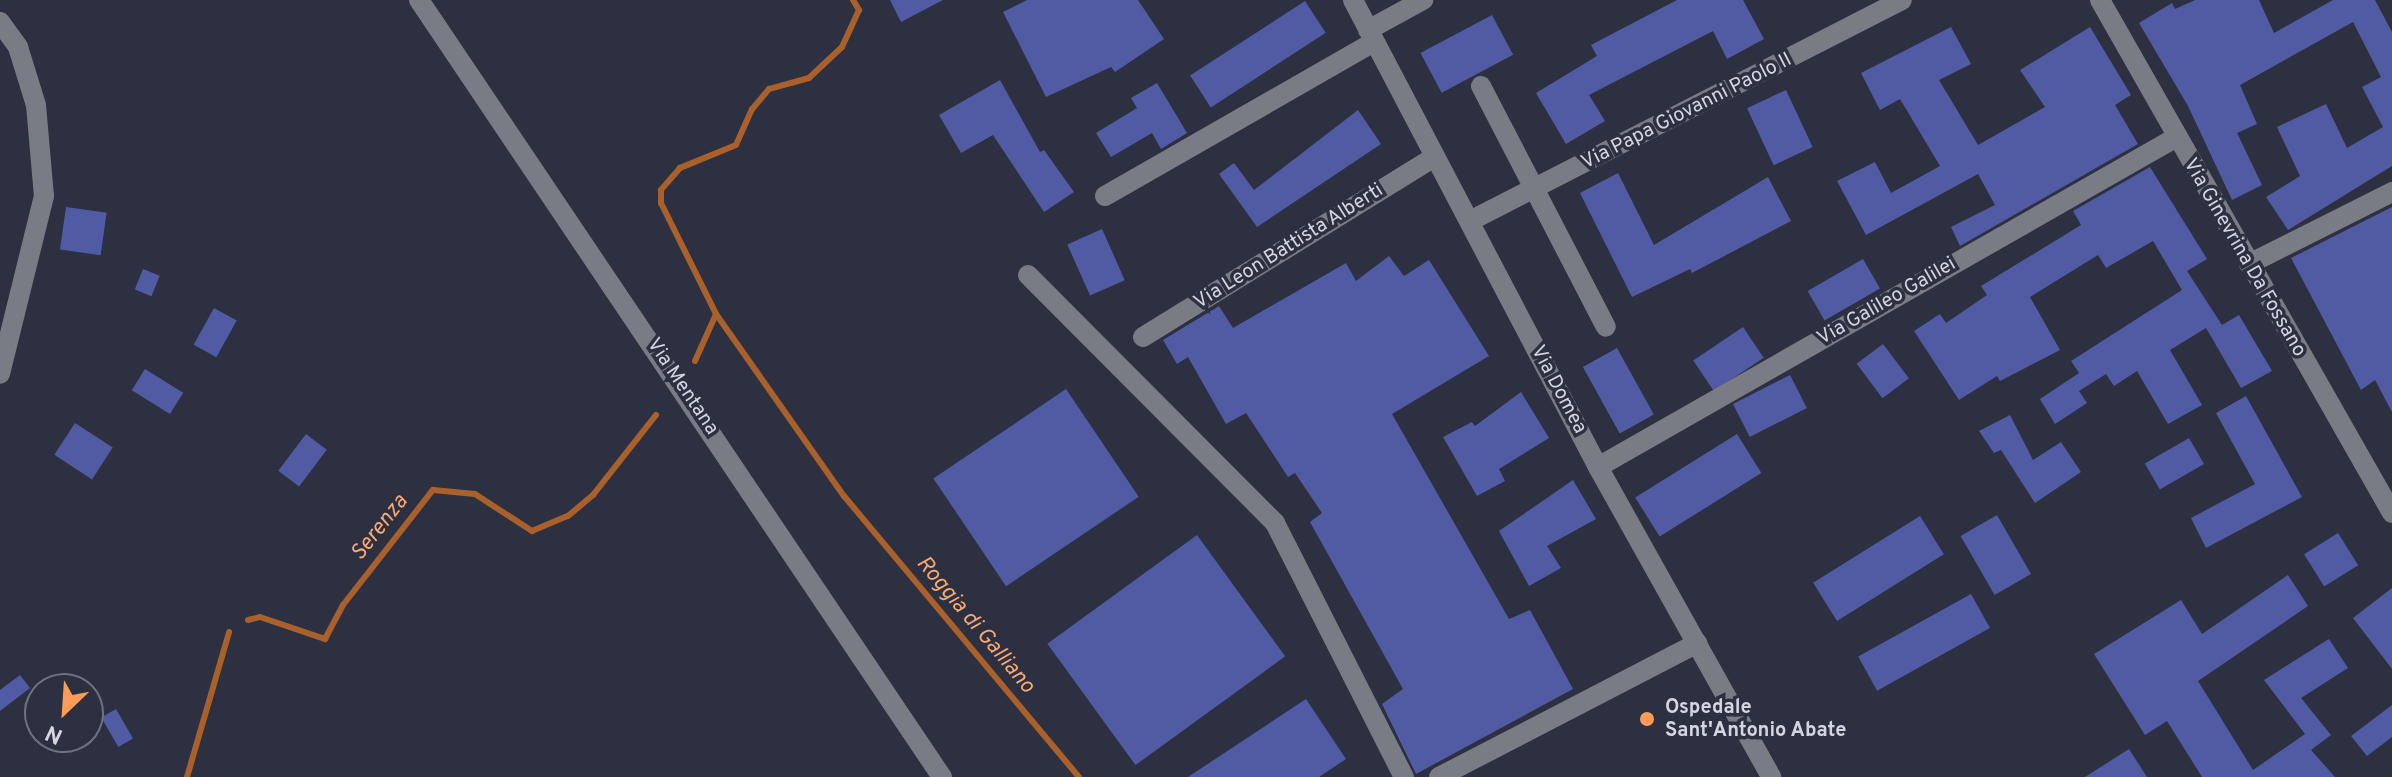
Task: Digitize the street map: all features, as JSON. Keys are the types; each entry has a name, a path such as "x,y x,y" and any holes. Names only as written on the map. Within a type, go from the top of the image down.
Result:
{"street":[{"name":"Via Mentana","path":"419,0 942,777"},
{"name":"Via Domea","path":"1353,0 1598,467 1771,777"},
{"path":"1105,196 1371,36 1423,0"},
{"name":"Via Papa Giovanni Paolo II","path":"1470,221 1902,0"},
{"name":"Via Ginevrina Da Fossano","path":"2100,0 2175,138 2392,513"},
{"path":"0,22 18,47 36,105 44,196 0,374"},
{"path":"1481,86 1530,190 1606,327"},
{"name":"Via Galileo Galilei","path":"1598,467 2175,138"},
{"name":"Via Leon Battista Alberti","path":"1143,337 1435,157"},
{"path":"2249,264 2392,192"},
{"path":"1028,275 1275,523 1404,777"},
{"path":"1439,777 1697,643"}],"building":[{"path":"890,0 943,0 901,22"},
{"path":"1027,0 1138,0 1164,39 1115,72 1111,67 1046,97 1003,12"},
{"path":"1677,0 1743,0 1764,39 1727,59 1713,31 1589,95 1605,121 1566,144 1536,93 1597,56 1591,45"},
{"path":"2195,0 2259,0 2274,33 2333,0 2375,0 2392,32 2392,166 2288,230 2266,197 2300,176 2277,127 2326,104 2347,148 2383,127 2362,87 2381,77 2353,22 2240,85 2257,124 2237,133 2262,185 2232,200 2188,106 2139,23 2172,3 2175,9"},
{"path":"1305,1 1326,33 1211,107 1190,76"},
{"path":"1492,15 1513,55 1442,93 1420,53"},
{"path":"1951,27 1971,64 1939,80 1978,145 2045,107 2020,70 2090,27 2131,95 2115,105 2138,144 1960,246 1951,227 1995,205 1978,174 1866,235 1837,181 1875,162 1891,193 1940,166 1900,99 1880,110 1861,73"},
{"path":"1000,80 1040,152 1044,150 1074,192 1044,212 993,135 961,153 939,115"},
{"path":"1157,83 1187,133 1161,149 1152,133 1111,157 1096,133 1137,108 1131,98"},
{"path":"1786,90 1813,147 1774,165 1747,108"},
{"path":"1358,110 1381,144 1257,227 1219,174 1234,163 1254,190"},
{"path":"2150,167 2207,259 2187,271 2222,325 2239,315 2272,371 2241,388 2206,328 2170,350 2202,405 2168,424 2137,371 2114,386 2106,374 2079,391 2087,403 2055,424 2040,399 2079,373 2071,361 2182,290 2153,241 2106,268 2098,255 2030,297 2060,350 2000,381 1997,376 1959,400 1914,331 1940,314 1946,323 1987,295 1981,286 2081,225 2073,211"},
{"path":"1618,173 1654,245 1768,177 1791,221 1692,273 1690,269 1632,297 1580,193"},
{"path":"66,207 107,213 101,255 60,250"},
{"path":"2392,207 2392,412 2375,380 2361,390 2291,258"},
{"path":"1102,229 1125,280 1090,296 1067,244"},
{"path":"1389,256 1404,276 1429,260 1489,356 1392,414 1509,619 1530,610 1573,689 1416,774 1382,704 1403,689 1310,522 1322,513 1295,473 1288,477 1246,413 1226,424 1188,357 1177,364 1163,340 1219,306 1233,328 1346,263 1356,281"},
{"path":"1863,259 1880,288 1825,320 1808,291"},
{"path":"143,269 160,276 151,296 135,289"},
{"path":"214,308 237,321 216,357 194,345"},
{"path":"1743,327 1764,358 1714,391 1693,361"},
{"path":"1883,344 1909,378 1883,398 1857,364"},
{"path":"1617,348 1654,414 1620,433 1583,367"},
{"path":"145,369 183,393 170,414 132,390"},
{"path":"1790,375 1807,408 1750,437 1733,404"},
{"path":"1066,389 1139,497 1006,586 933,478"},
{"path":"1521,392 1549,438 1499,469 1505,481 1477,496 1443,437 1472,422 1475,426"},
{"path":"2246,396 2302,497 2206,548 2191,518 2255,484 2216,413"},
{"path":"2010,415 2033,460 2061,442 2081,472 2035,503 2001,450 1994,453 1979,431"},
{"path":"75,423 113,448 92,479 54,455"},
{"path":"306,434 327,450 299,486 278,471"},
{"path":"1737,434 1761,473 1660,537 1635,498"},
{"path":"2189,438 2204,464 2160,489 2145,464"},
{"path":"1573,480 1596,519 1547,546 1561,568 1529,586 1499,531"},
{"path":"1997,515 2031,574 1995,595 1961,536"},
{"path":"1920,516 1944,554 1837,621 1813,583"},
{"path":"2338,533 2358,565 2324,586 2304,554"},
{"path":"1197,535 1285,656 1135,765 1047,644"},
{"path":"2288,575 2308,606 2198,681 2253,770 2305,734 2264,680 2329,639 2348,668 2301,698 2331,735 2311,750 2335,777 2202,777 2167,721 2145,735 2094,654 2181,600 2202,634"},
{"path":"2392,588 2392,669 2353,618"},
{"path":"1971,594 1990,628 1877,691 1858,657"},
{"path":"20,675 24,680 24,693 0,711 0,690"},
{"path":"1306,699 1346,759 1319,777 1188,777"},
{"path":"2392,705 2392,737 2367,756 2351,736"},
{"path":"116,709 133,738 118,747 104,722 104,716"},
{"path":"2129,749 2147,777 2085,777"}],"waterway":[{"name":"Serenza","path":"853,0 859,10 842,47 809,78 769,89 752,109 736,145 680,168 661,190 661,203 716,314 844,496 1079,777"},
{"name":"Serenza","path":"695,361 716,314"},
{"name":"Serenza","path":"248,620 260,617 325,639 343,605 433,490 475,494 532,531 568,516 593,495 656,415"},
{"name":"Serenza","path":"187,777 229,632"}],"place":[{"name":"Ospedale Sant'Antonio Abate","path":"1647,719"}],"water label":[{"name":"Roggia di Galliano","path":"975,625"}]}
